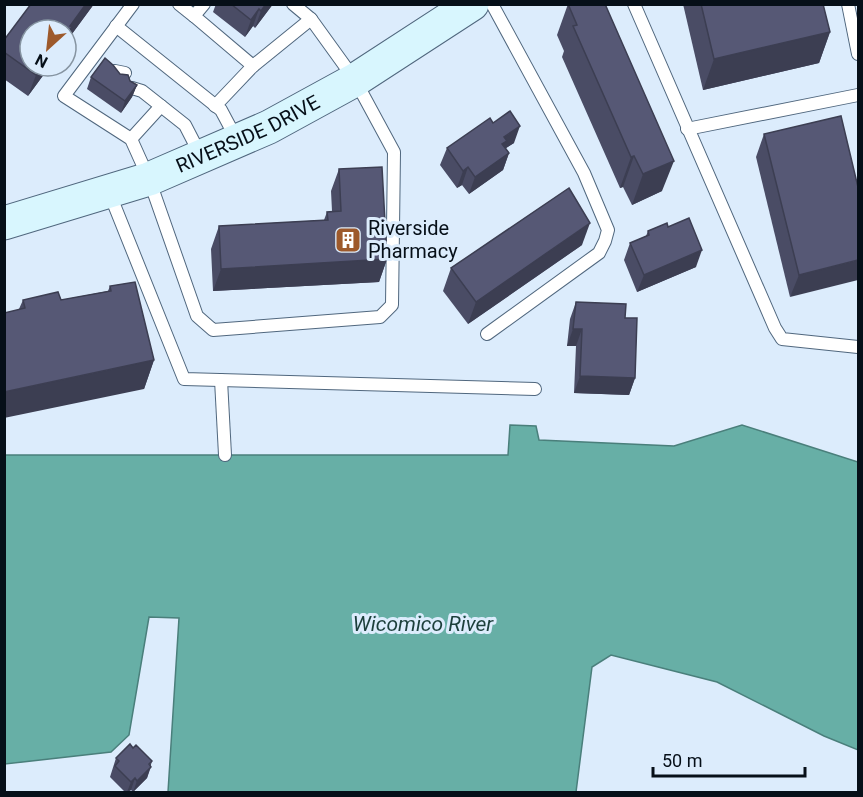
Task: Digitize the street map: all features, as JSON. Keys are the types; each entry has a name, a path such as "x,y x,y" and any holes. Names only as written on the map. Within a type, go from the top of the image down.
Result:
{"street":[{"name":"RIVERSIDE DRIVE","path":"4,223 149,179 268,127 355,80 472,4"}],"lane":[{"path":"133,4 64,96 131,139 149,179 196,316 213,330 381,317 392,305 394,152 355,80 311,19 293,4"},
{"path":"178,4 254,66"},
{"path":"194,16 204,4"},
{"path":"487,334 599,253 608,230 584,173 492,4"},
{"path":"634,4 687,129 775,328 782,339 858,347"},
{"path":"848,4 858,54"},
{"path":"215,106 254,66 311,19"},
{"path":"116,26 221,110 237,141"},
{"path":"94,55 120,74"},
{"path":"137,87 185,125 202,156"},
{"path":"687,129 858,95"},
{"path":"131,139 161,106"},
{"path":"109,191 184,379 535,389"},
{"path":"221,380 225,455"}],"water":[{"name":"Wicomico River","path":"510,425 536,426 539,440 674,446 742,425 858,462 858,750 824,736 717,682 611,655 592,667 576,792 168,792 179,618 149,617 129,735 111,752 5,764 5,455 508,455"}],"building":[{"path":"31,4 86,4 76,18 20,18"},
{"path":"231,4 266,4 251,20"},
{"path":"568,4 605,4 674,161 643,174 634,156 631,157 573,26 577,25"},
{"path":"701,4 823,4 830,32 714,59"},
{"path":"18,21 18,62 4,52 4,40"},
{"path":"105,58 120,74 128,75 130,81 137,85 125,101 91,77"},
{"path":"510,111 520,126 504,137 507,141 502,144 509,153 475,177 468,167 463,171 447,148 490,118 493,123"},
{"path":"841,116 858,187 858,260 799,275 764,134"},
{"path":"382,167 387,259 221,269 219,226 328,220 327,212 341,211 339,169"},
{"path":"569,188 590,223 476,302 451,268"},
{"path":"689,218 702,250 644,275 630,243 649,235 648,231 667,223 668,227"},
{"path":"135,282 154,360 4,392 4,313 25,308 23,300 58,292 61,300 111,291 110,286"},
{"path":"576,302 626,304 625,318 637,318 635,378 580,376 582,329 573,329"},
{"path":"130,744 133,748 136,745 152,761 149,764 151,767 137,781 135,778 131,782 115,766 119,761 116,758"}],"place":[{"name":"Riverside Pharmacy","path":"348,240"}]}
